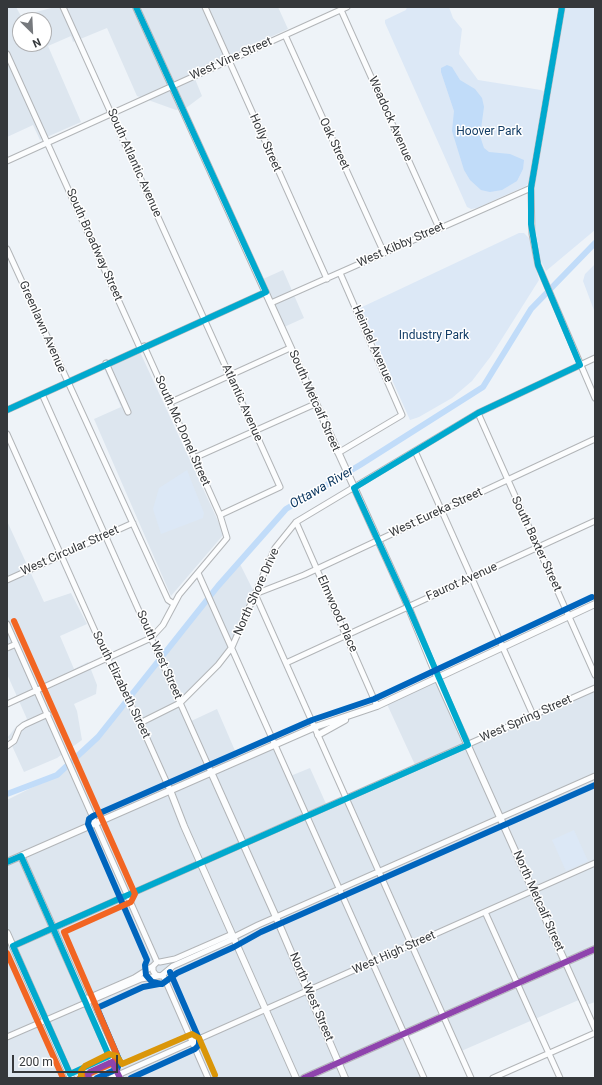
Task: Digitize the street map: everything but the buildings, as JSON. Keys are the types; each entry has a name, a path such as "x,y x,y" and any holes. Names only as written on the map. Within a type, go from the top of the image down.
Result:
{"main road":[{"name":"South Metcalf Street","path":"136,7 271,303 350,482 408,606 437,677 500,818"},
{"path":"7,862 315,727 377,706 595,604"},
{"path":"318,735 350,716"},
{"name":"South West Street","path":"211,772 276,917"},
{"name":"South Elizabeth Street","path":"170,790 296,1078"},
{"name":"North Metcalf Street","path":"500,818 565,962"},
{"path":"21,856 119,1076"},
{"name":"North West Street","path":"276,917 345,1078"},
{"path":"7,933 72,1078"},
{"path":"304,1078 595,949"}],"street":[{"name":"South Atlantic Avenue","path":"63,7 204,319"},
{"name":"Holly Street","path":"205,7 327,279"},
{"name":"West Vine Street","path":"7,161 347,7"},
{"path":"562,7 531,188 532,234 535,255 540,270 552,301 595,398"},
{"name":"Weadock Avenue","path":"341,10 439,228"},
{"name":"Oak Street","path":"284,35 384,253"},
{"name":"South Broadway Street","path":"7,54 142,347"},
{"name":"West Kibby Street","path":"271,303 531,188"},
{"name":"Greenlawn Avenue","path":"7,249 168,600 174,604"},
{"name":"Heindel Avenue","path":"338,454 402,415 340,273"},
{"path":"7,410 106,363 266,292"},
{"name":"Atlantic Avenue","path":"204,319 280,487 220,515"},
{"name":"South Mc Donel Street","path":"142,347 220,515 227,538 198,573"},
{"path":"169,403 290,348"},
{"name":"North Shore Drive","path":"140,722 180,703 210,675 232,647 276,548 296,522 478,413 595,358"},
{"path":"106,363 128,412"},
{"name":"South West Street","path":"42,394 211,772"},
{"path":"194,458 315,404"},
{"name":"South Baxter Street","path":"478,413 595,674"},
{"name":"South Elizabeth Street","path":"7,434 107,658 140,722 170,790"},
{"name":"West Eureka Street","path":"255,594 276,587 316,569 595,439"},
{"path":"414,451 442,510 533,715"},
{"name":"Faurot Avenue","path":"286,663 595,521"},
{"name":"Elmwood Place","path":"296,522 377,706"},
{"name":"West Circular Street","path":"7,580 133,523"},
{"path":"7,704 151,638 163,625 179,595 198,573 424,1078"},
{"path":"255,594 471,1078"},
{"path":"7,624 75,775 157,964"},
{"path":"7,648 16,644"},
{"name":"West Spring Street","path":"13,946 595,688"},
{"path":"7,746 14,741 19,729 24,725 48,714"},
{"path":"7,1037 46,1020 87,1005 90,1002 141,979 162,975 173,966 231,940 234,937 276,917 595,776"},
{"name":"West High Street","path":"111,1078 119,1076 192,1042 595,863"},
{"path":"485,912 560,1078"},
{"path":"87,1005 88,998 142,974 157,964 175,959 230,935 234,937"},
{"name":"North Metcalf Street","path":"565,962 595,1029"},
{"path":"157,964 166,966 162,975"},
{"path":"157,964 153,971 162,975 208,1078"},
{"path":"493,1078 595,1033"}],"shaded area":[{"path":"7,7 16,7 19,12 12,12 12,52 51,52 81,122 40,140 33,125 7,137"},
{"path":"55,7 278,7 288,29 228,56 231,63 195,79 202,96 186,108 176,110 137,96 107,28 73,42 71,36 52,44 52,12 36,12"},
{"path":"283,270 304,318 284,327 263,279"},
{"path":"140,352 224,534 171,596 94,419 121,407 104,368"},
{"path":"7,521 44,602 71,593 87,624 60,636 74,669 88,662 97,685 96,694 74,704 77,711 82,740 57,758 24,772 8,737 15,728 27,719 7,674"},
{"path":"239,562 255,594 232,647 180,703 189,722 217,709 239,760 274,745 288,777 310,768 327,806 416,767 386,702 437,677 468,744 595,688 595,1002 584,1006 581,999 459,1052 443,1017 404,1034 423,1076 418,1078 7,1078 7,800 57,775 98,737"}],"green space":[{"name":"Hoover Park","path":"407,7 449,7 453,18 462,29 459,54 478,80 541,90 545,92 530,181 526,186 477,208 471,209 467,207 385,23 385,20 406,10"},
{"path":"565,7 595,7 595,230 546,271 539,257 537,244 534,190"},
{"name":"Industry Park","path":"519,233 524,233 529,238 539,280 491,356 472,381 452,398 419,417 410,420 360,308"},
{"path":"595,264 595,313 583,281 585,274"},
{"path":"187,470 204,513 203,518 161,534 153,509 159,488"},
{"path":"574,830 588,861 566,871 552,840"}],"water":[{"path":"447,65 452,67 460,80 475,89 482,98 484,107 480,136 484,148 489,152 510,154 524,160 523,169 517,181 502,190 490,192 481,190 470,180 464,170 452,131 454,111 441,72 441,68"}],"waterway":[{"name":"Ottawa River","path":"7,794 57,775 98,737 218,586 286,509 360,465 483,387 531,309 595,243"}],"transit line":[{"path":"7,410 266,292 136,7"},
{"path":"53,928 468,745 408,606 354,488 478,413 580,365 538,265 531,224 531,188 562,7"},
{"path":"592,597 374,699 312,720 93,816 89,819 88,824 147,960 145,965 146,975 152,982 162,984 177,973 234,947 261,932 595,785"},
{"path":"14,621 135,894 131,902 64,932 117,1055 113,1063 80,1078"},
{"path":"7,862 21,856 53,928"},
{"path":"53,928 109,1056 70,1074 13,946 53,928"},
{"path":"304,1078 595,949"},
{"path":"7,953 63,1078"},
{"path":"131,1078 195,1049 199,1045 199,1039 170,972"},
{"path":"97,1078 117,1069 120,1062 97,1008 143,987 159,984"},
{"path":"81,1078 81,1071 85,1066 109,1054 117,1056 122,1064 192,1034 199,1038 215,1075"},
{"path":"89,1078 88,1074 90,1072 112,1062 120,1078"}]}
